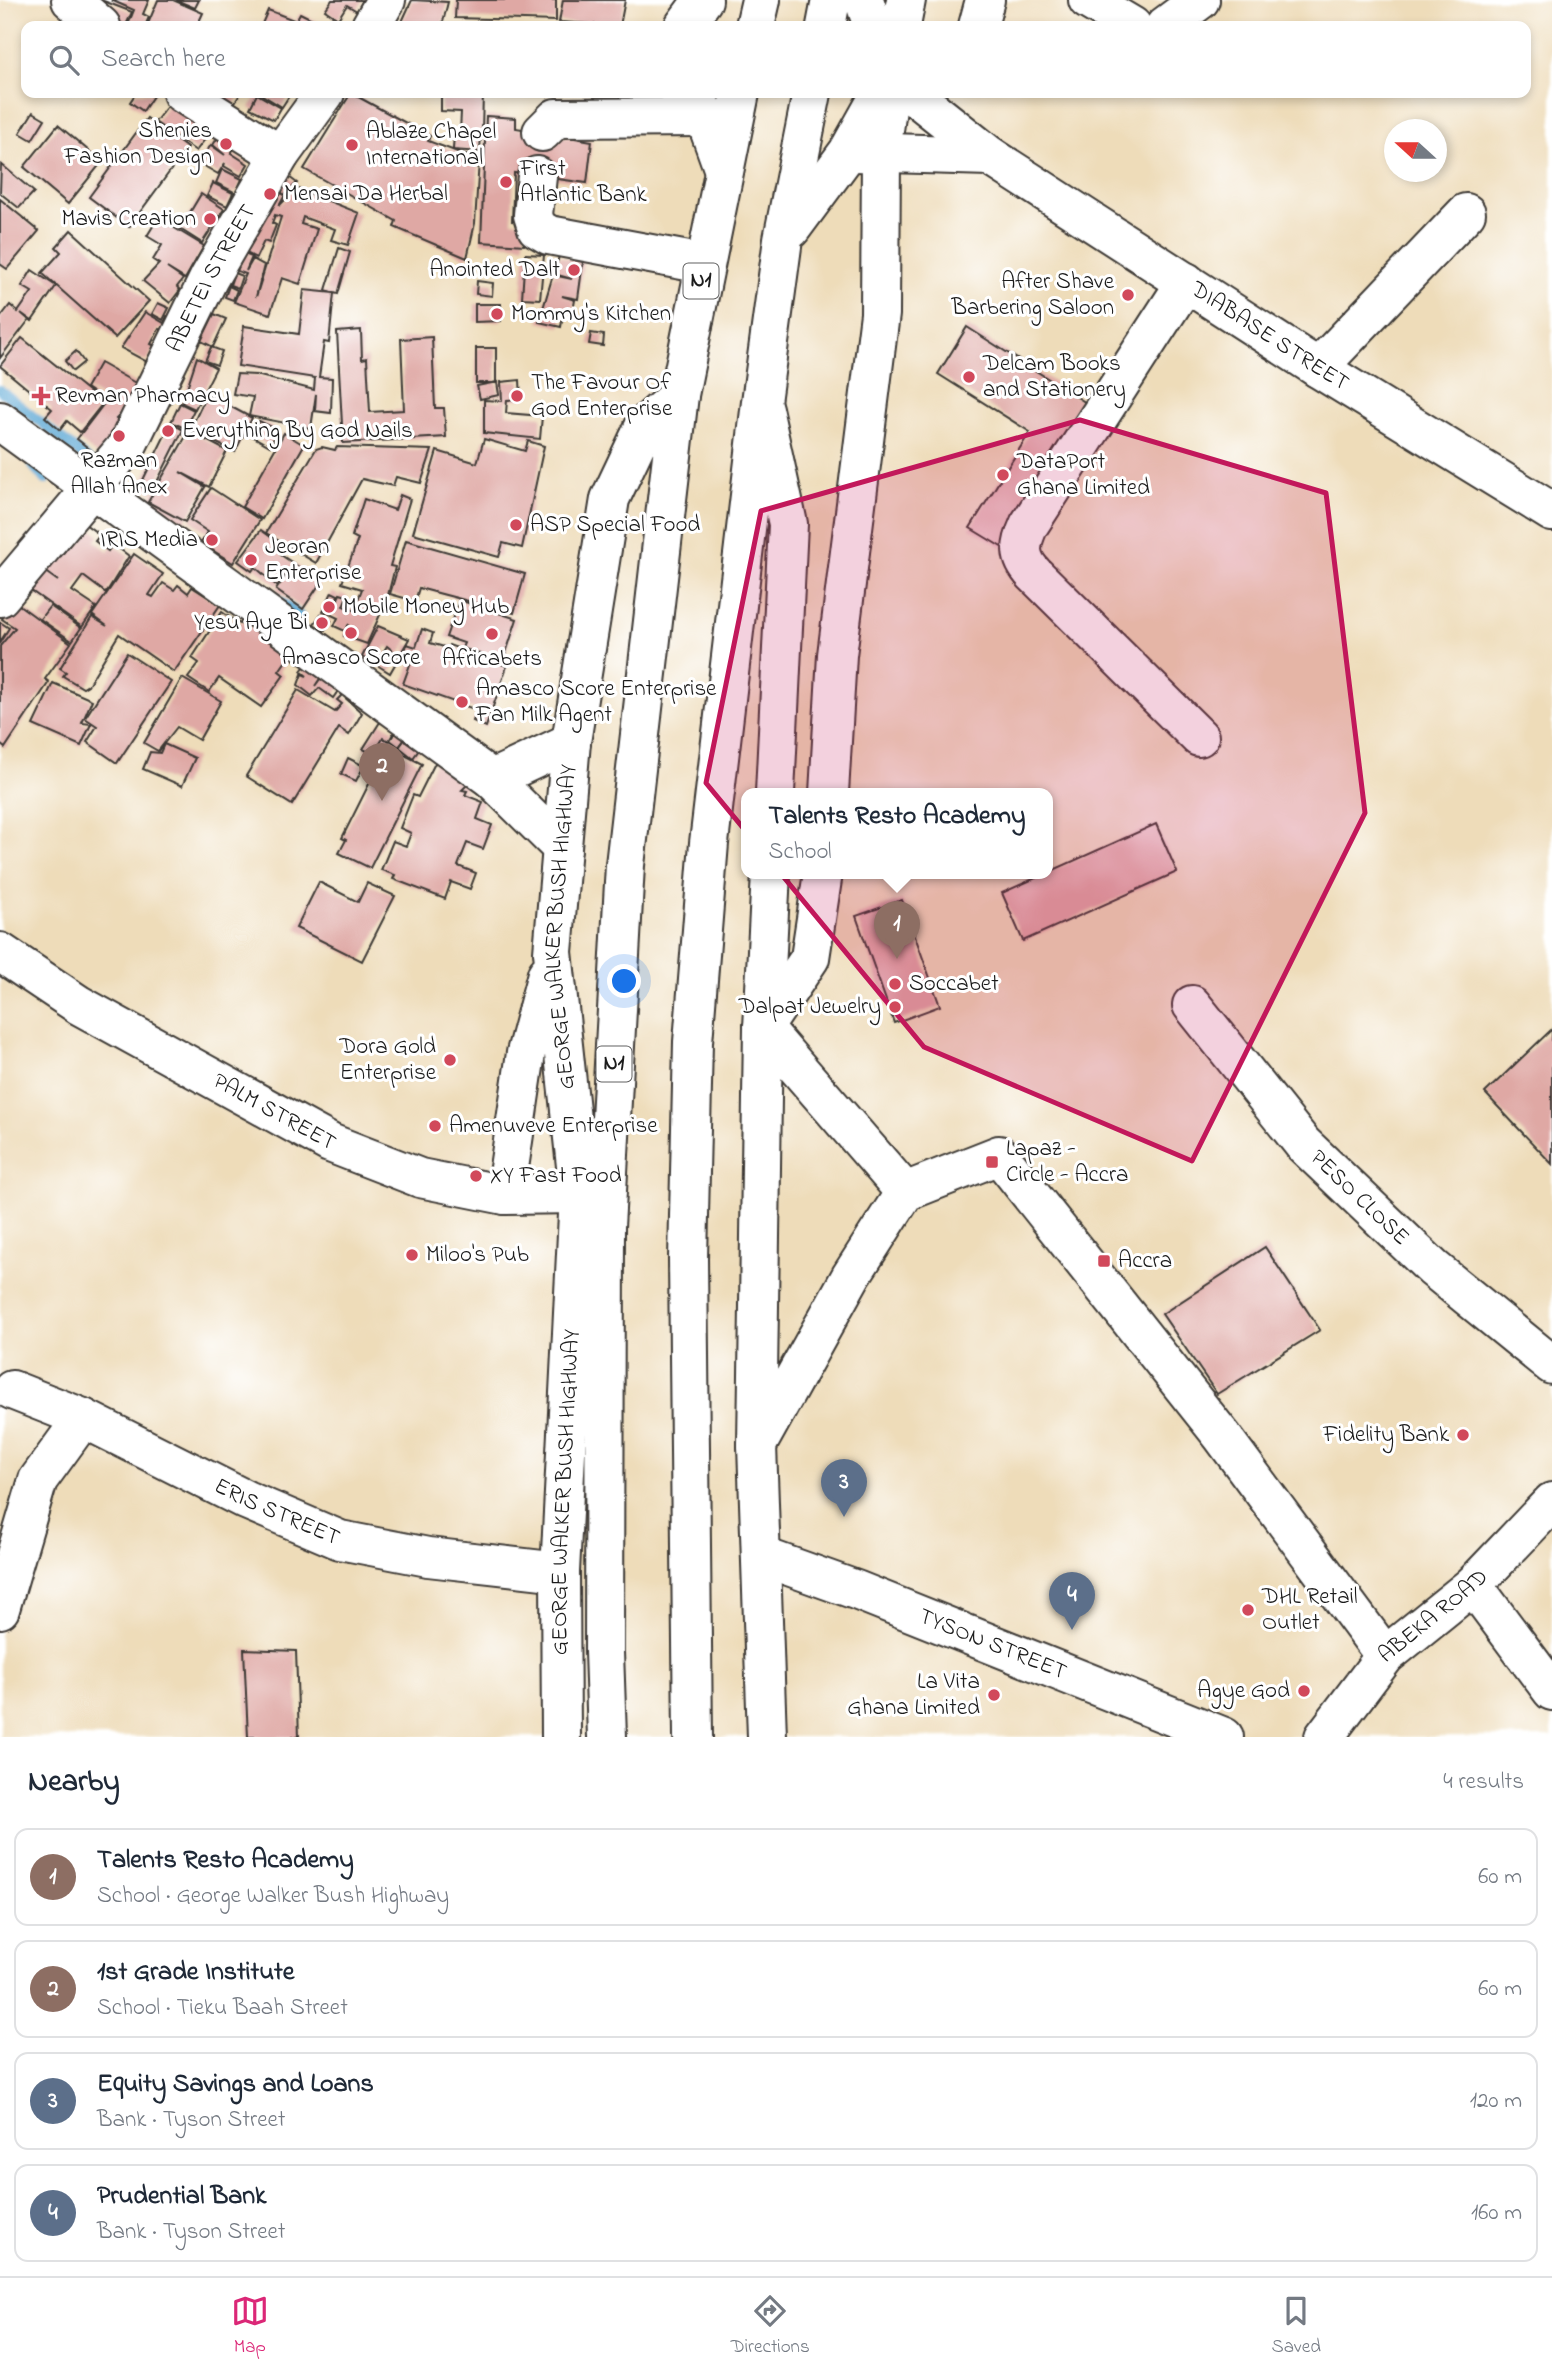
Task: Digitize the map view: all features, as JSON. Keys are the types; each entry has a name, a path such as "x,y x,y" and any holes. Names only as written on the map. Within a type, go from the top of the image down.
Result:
{"main road":[{"path":"71,0 96,21"},
{"path":"375,21 386,0"},
{"path":"683,21 686,0"},
{"path":"686,21 703,0"},
{"path":"756,21 761,0"},
{"path":"826,21 831,0"},
{"path":"864,0 871,21"},
{"path":"902,21 906,0"},
{"path":"979,21 985,0"},
{"path":"1088,0 1124,21"},
{"path":"1172,21 1200,0"},
{"path":"190,98 280,155"},
{"name":"ABETEI STREET","path":"0,597 128,446 209,278 280,155 321,98"},
{"name":"GEORGE WALKER BUSH HIGHWAY","path":"607,1737 604,1652 605,1227 625,865 679,395 739,98"},
{"path":"693,1737 688,1273 693,1042 709,843 761,402 783,239 811,98"},
{"path":"829,788 837,655 880,314 864,153 880,98"},
{"path":"783,239 864,153 887,98"},
{"name":"DIABASE STREET","path":"924,98 954,109 990,156 1318,368 1552,512"},
{"path":"542,132 556,118 700,105 723,168"},
{"path":"864,153 990,156"},
{"path":"537,176 533,215 537,228 549,235 704,264"},
{"path":"1318,368 1466,213"},
{"path":"1186,282 1029,525 1020,548 1023,559 1034,574 1199,737"},
{"name":"GEORGE WALKER BUSH HIGHWAY","path":"561,1737 560,1572 579,1194 553,952 571,742 610,499 645,425 679,395"},
{"path":"761,402 788,524 775,788"},
{"path":"0,421 492,779 562,848"},
{"path":"492,779 571,742"},
{"path":"767,1737 757,1445 763,1028 771,879"},
{"path":"763,1028 810,958 821,879"},
{"name":"PALM STREET","path":"0,952 79,1004 330,1143 420,1178 505,1195 579,1194"},
{"path":"505,1195 526,1053 553,952"},
{"name":"PESO CLOSE","path":"1192,1005 1303,1144 1433,1268 1552,1365"},
{"path":"763,1028 905,1192"},
{"path":"757,1445 851,1276 905,1192 999,1155 1222,1436 1385,1656"},
{"name":"ERIS STREET","path":"12,1390 83,1418 246,1500 340,1540 428,1557 560,1572"},
{"path":"0,1609 38,1480 83,1418"},
{"name":"ABEKA ROAD","path":"1324,1737 1385,1656 1473,1585 1552,1502"},
{"name":"TYSON STREET","path":"761,1556 856,1590 1224,1737"},
{"path":"1473,1585 1552,1691"}],"highlighted area":[{"path":"1080,420 1326,493 1365,813 1192,1161 924,1047 706,783 761,511"}],"building":[{"path":"101,0 132,12 128,21 116,21 96,13"},
{"path":"111,0 149,0 143,14 149,17 147,21 130,21 134,10"},
{"path":"158,0 173,0 203,13 199,21 149,21"},
{"path":"176,0 199,0 195,8"},
{"path":"332,0 363,0 357,11 347,5 338,19 325,10"},
{"path":"412,0 448,2 443,21 402,21"},
{"path":"456,0 556,0 556,21 455,18"},
{"path":"563,0 625,0 621,21 559,21"},
{"path":"268,10 294,20 294,21 263,21"},
{"path":"300,13 316,21 296,21"},
{"path":"133,98 152,98 143,111 130,102"},
{"path":"217,98 238,98 230,110"},
{"path":"255,98 264,98 281,108 274,120 250,108"},
{"path":"267,98 288,98 282,107"},
{"path":"348,98 360,98 430,136 428,141 479,160 475,223 467,258 394,227 396,221 304,169"},
{"path":"441,98 483,98 482,132 474,132 481,133 480,152 453,150 454,132 460,132 461,112 441,111"},
{"path":"171,101 212,130 196,151 155,122"},
{"path":"33,112 45,119 32,140 20,133"},
{"path":"486,116 516,118 516,128 592,141 587,183 514,173 512,221 525,222 524,245 481,242"},
{"path":"147,118 187,148 129,227 89,197"},
{"path":"58,125 102,162 68,204 24,167"},
{"path":"220,134 236,146 231,153 248,164 241,176 224,166 225,163 218,174 199,163 211,145 225,155 213,145"},
{"path":"1,164 34,192 19,208 0,193"},
{"path":"222,169 242,179 236,193 216,183"},
{"path":"281,171 297,183 293,187 359,213 348,245 331,240 335,229 303,217 301,224 317,229 300,284 282,278 270,314 234,302 246,274 237,271 244,254 252,257 246,271 253,259 264,265 256,297 281,217 275,215 272,223 276,225 269,243 264,241 256,258 242,251 269,187 285,195 270,184","holes":["291,188 288,197 279,206"]},
{"path":"213,183 233,193 227,206 207,196"},
{"path":"201,194 224,209 202,243 180,229"},
{"path":"0,199 39,231 7,269 0,264"},
{"path":"158,218 204,246 185,279 167,268 183,279 177,287 180,290 170,303 143,281 159,264 153,260 162,245 147,236"},
{"path":"71,230 149,301 115,338 42,273 61,252 56,247"},
{"path":"339,248 350,252 338,294 326,290"},
{"path":"525,254 544,255 540,299 522,298"},
{"path":"559,256 583,262 578,299 562,296 575,300 573,311 564,310 561,327 539,322 553,275 572,279 554,274"},
{"path":"32,270 56,286 32,321 21,313 29,320 0,358 0,318 10,305 18,312 32,292 22,286"},
{"path":"234,273 242,276 238,288 230,285"},
{"path":"477,281 493,283 492,296 476,294"},
{"path":"229,286 237,290 233,300 225,297"},
{"path":"304,290 334,293 329,343 324,342 319,377 332,378 331,413 315,411 316,394 311,428 249,416 253,397 233,394 237,374 256,375 314,390 315,378 238,366 244,326 299,334"},
{"path":"158,303 169,308 163,320 152,314"},
{"path":"475,304 501,304 501,321 475,322"},
{"path":"145,312 164,323 167,316 176,320 162,330 159,329 151,344 155,346 147,362 121,348"},
{"path":"214,314 226,319 213,347 201,341"},
{"path":"967,327 1091,406 1003,548 970,528 1030,432 938,374"},
{"path":"361,330 362,359 367,358 370,412 404,410 401,339 432,337 435,408 444,408 446,437 343,443 337,332"},
{"path":"591,333 604,335 603,346 589,344"},
{"path":"22,338 103,403 80,432 67,421 60,430 45,417 52,409 0,366"},
{"path":"211,347 222,351 217,365 205,361"},
{"path":"476,348 496,348 496,383 476,383"},
{"path":"76,351 84,362 73,371 65,361"},
{"path":"197,357 216,368 195,409 182,403"},
{"path":"100,363 139,385 129,401 139,406 131,426 119,420 122,413 116,419 127,428 102,459 77,439 106,401 86,388"},
{"path":"520,380 521,399 507,400 506,413 542,416 540,439 484,433 484,400 502,401 501,382"},
{"path":"497,382 499,395 480,399 477,386"},
{"path":"207,394 252,418 235,452 190,430"},
{"path":"180,403 194,410 185,428 171,422"},
{"path":"259,421 278,430 270,446 252,436"},
{"path":"171,423 183,430 152,492 140,486"},
{"path":"189,431 227,451 209,487 180,472 205,487 185,522 148,502"},
{"path":"284,433 304,445 262,519 242,507"},
{"path":"484,439 525,451 528,441 544,446 522,548 503,543 499,557 413,533 437,451 477,463"},
{"path":"322,447 335,450 337,447 432,450 421,483 396,477 393,486 362,479 316,563 266,533 316,449"},
{"path":"211,488 260,520 233,563 201,543 208,532 190,520"},
{"path":"400,495 410,499 390,566 395,567 387,599 367,644 344,636 349,624 345,631 334,626 338,618 323,611 332,592 338,595 336,603 340,594 347,596 343,606 354,610 362,589 342,583 358,539 352,536 364,499 395,510"},
{"path":"85,524 100,535 95,541 108,551 113,544 129,556 106,593 83,576 72,591 96,607 82,627 30,590 44,571 58,581 43,569 54,553 61,556"},
{"path":"261,530 286,548 281,555 321,582 303,609 276,590 289,571 277,586 255,567 252,571 238,561"},
{"path":"406,540 525,574 514,613 419,588 415,601 390,594"},
{"path":"134,554 163,574 149,595 153,597 163,583 174,590 178,585 188,593 192,587 220,605 174,672 119,634 88,685 83,688 63,676 66,672 60,668 92,617 107,626 92,615"},
{"path":"459,600 517,619 503,662 462,648 464,643 446,637"},
{"path":"15,602 71,643 45,679 49,682 5,748 0,744 0,646 15,628 2,619"},
{"path":"50,606 81,628 72,641 40,619"},
{"path":"222,612 240,624 242,620 290,655 279,671 284,675 261,707 219,678 209,692 188,678 199,663 192,658"},
{"path":"321,614 331,621 324,631 314,624"},
{"path":"0,622 9,628 0,642"},
{"path":"378,626 409,639 399,656 387,646 375,665 362,657"},
{"path":"422,629 433,633 430,643 448,648 449,645 507,666 486,727 473,721 477,710 403,684 412,659 404,655 407,644 416,647"},
{"path":"385,651 398,659 390,673 377,665"},
{"path":"127,653 171,682 117,763 87,742 97,726 85,718"},
{"path":"307,663 323,674 315,686 323,675 343,684 333,698 319,688 312,696 298,685 302,674 307,676 301,671"},
{"path":"182,678 221,701 199,740 177,727 158,751 144,743"},
{"path":"53,683 92,700 82,723 91,724 81,746 33,725"},
{"path":"298,690 335,712 342,704 337,700 342,695 362,713 349,735 339,728 292,805 246,776"},
{"path":"380,722 395,730 389,741 383,738 374,755 363,749"},
{"path":"397,730 406,737 399,747 390,740"},
{"path":"410,733 424,743 413,758 399,747"},
{"path":"164,744 195,758 182,786 143,769 150,752 160,753"},
{"path":"388,746 422,764 370,868 339,853 346,840 342,838"},
{"path":"348,758 364,766 356,781 341,774"},
{"path":"437,759 470,782 462,790 467,791 465,795 483,802 477,819 492,825 483,849 467,843 458,866 476,873 470,889 451,882 445,899 393,879 395,875 381,870 393,841 406,846 411,833 400,828 413,795 418,797"},
{"path":"1156,824 1177,872 1023,941 1002,893 1033,879 1053,879 1053,870"},
{"path":"319,882 358,902 367,883 395,896 362,961 296,928"},
{"path":"902,900 940,1006 894,1023 856,916"},
{"path":"1552,1029 1552,1164 1485,1093"},
{"path":"1265,1247 1320,1330 1217,1394 1162,1314"},
{"path":"244,1649 296,1651 299,1737 248,1737"}],"waterway":[{"path":"0,390 98,468"},
{"path":"33,466 45,480"},
{"path":"274,597 299,615"}],"place":[{"name":"Shenies Fashion Design","path":"226,144"},
{"name":"Ablaze Chapel International","path":"352,145"},
{"name":"First Atlantic Bank","path":"506,182"},
{"name":"Mensai Da Herbal","path":"270,194"},
{"name":"Mavis Creation","path":"210,219"},
{"name":"Anointed Dalt","path":"574,270"},
{"name":"After Shave Barbering Saloon","path":"1128,295"},
{"name":"Mommy's Kitchen","path":"497,314"},
{"name":"Delcam Books and Stationery","path":"969,377"},
{"name":"Revman Pharmacy","path":"41,396"},
{"name":"The Favour Of God Enterprise","path":"517,396"},
{"name":"Everything By God Nails","path":"168,431"},
{"name":"Razman Allah Anex","path":"119,436"},
{"name":"DataPort Ghana Limited","path":"1003,475"},
{"name":"ASP Special Food","path":"516,525"},
{"name":"IRIS Media","path":"212,540"},
{"name":"Jeoran Enterprise","path":"251,560"},
{"name":"Mobile Money Hub","path":"329,607"},
{"name":"Yesu Aye Bi","path":"322,623"},
{"name":"Amasco Score","path":"351,633"},
{"name":"Africabets","path":"492,634"},
{"name":"Amasco Score Enterprise Fan Milk Agent","path":"462,702"},
{"name":"1st Grade Institute","path":"382,801"},
{"name":"Talents Resto Academy","path":"897,959"},
{"name":"Soccabet","path":"895,984"},
{"name":"Dalpat Jewelry","path":"895,1007"},
{"name":"Dora Gold Enterprise","path":"450,1060"},
{"name":"Amenuveve Enterprise","path":"435,1126"},
{"name":"Lapaz - Circle - Accra","path":"992,1162"},
{"name":"XY Fast Food","path":"476,1176"},
{"name":"Miloo's Pub","path":"412,1255"},
{"name":"Accra","path":"1104,1261"},
{"name":"Fidelity Bank","path":"1463,1435"},
{"name":"Equity Savings and Loans","path":"844,1517"},
{"name":"DHL Retail Outlet","path":"1248,1610"},
{"name":"Prudential Bank","path":"1072,1630"},
{"name":"Agye God","path":"1304,1691"},
{"name":"La Vita Ghana Limited","path":"994,1695"}]}
